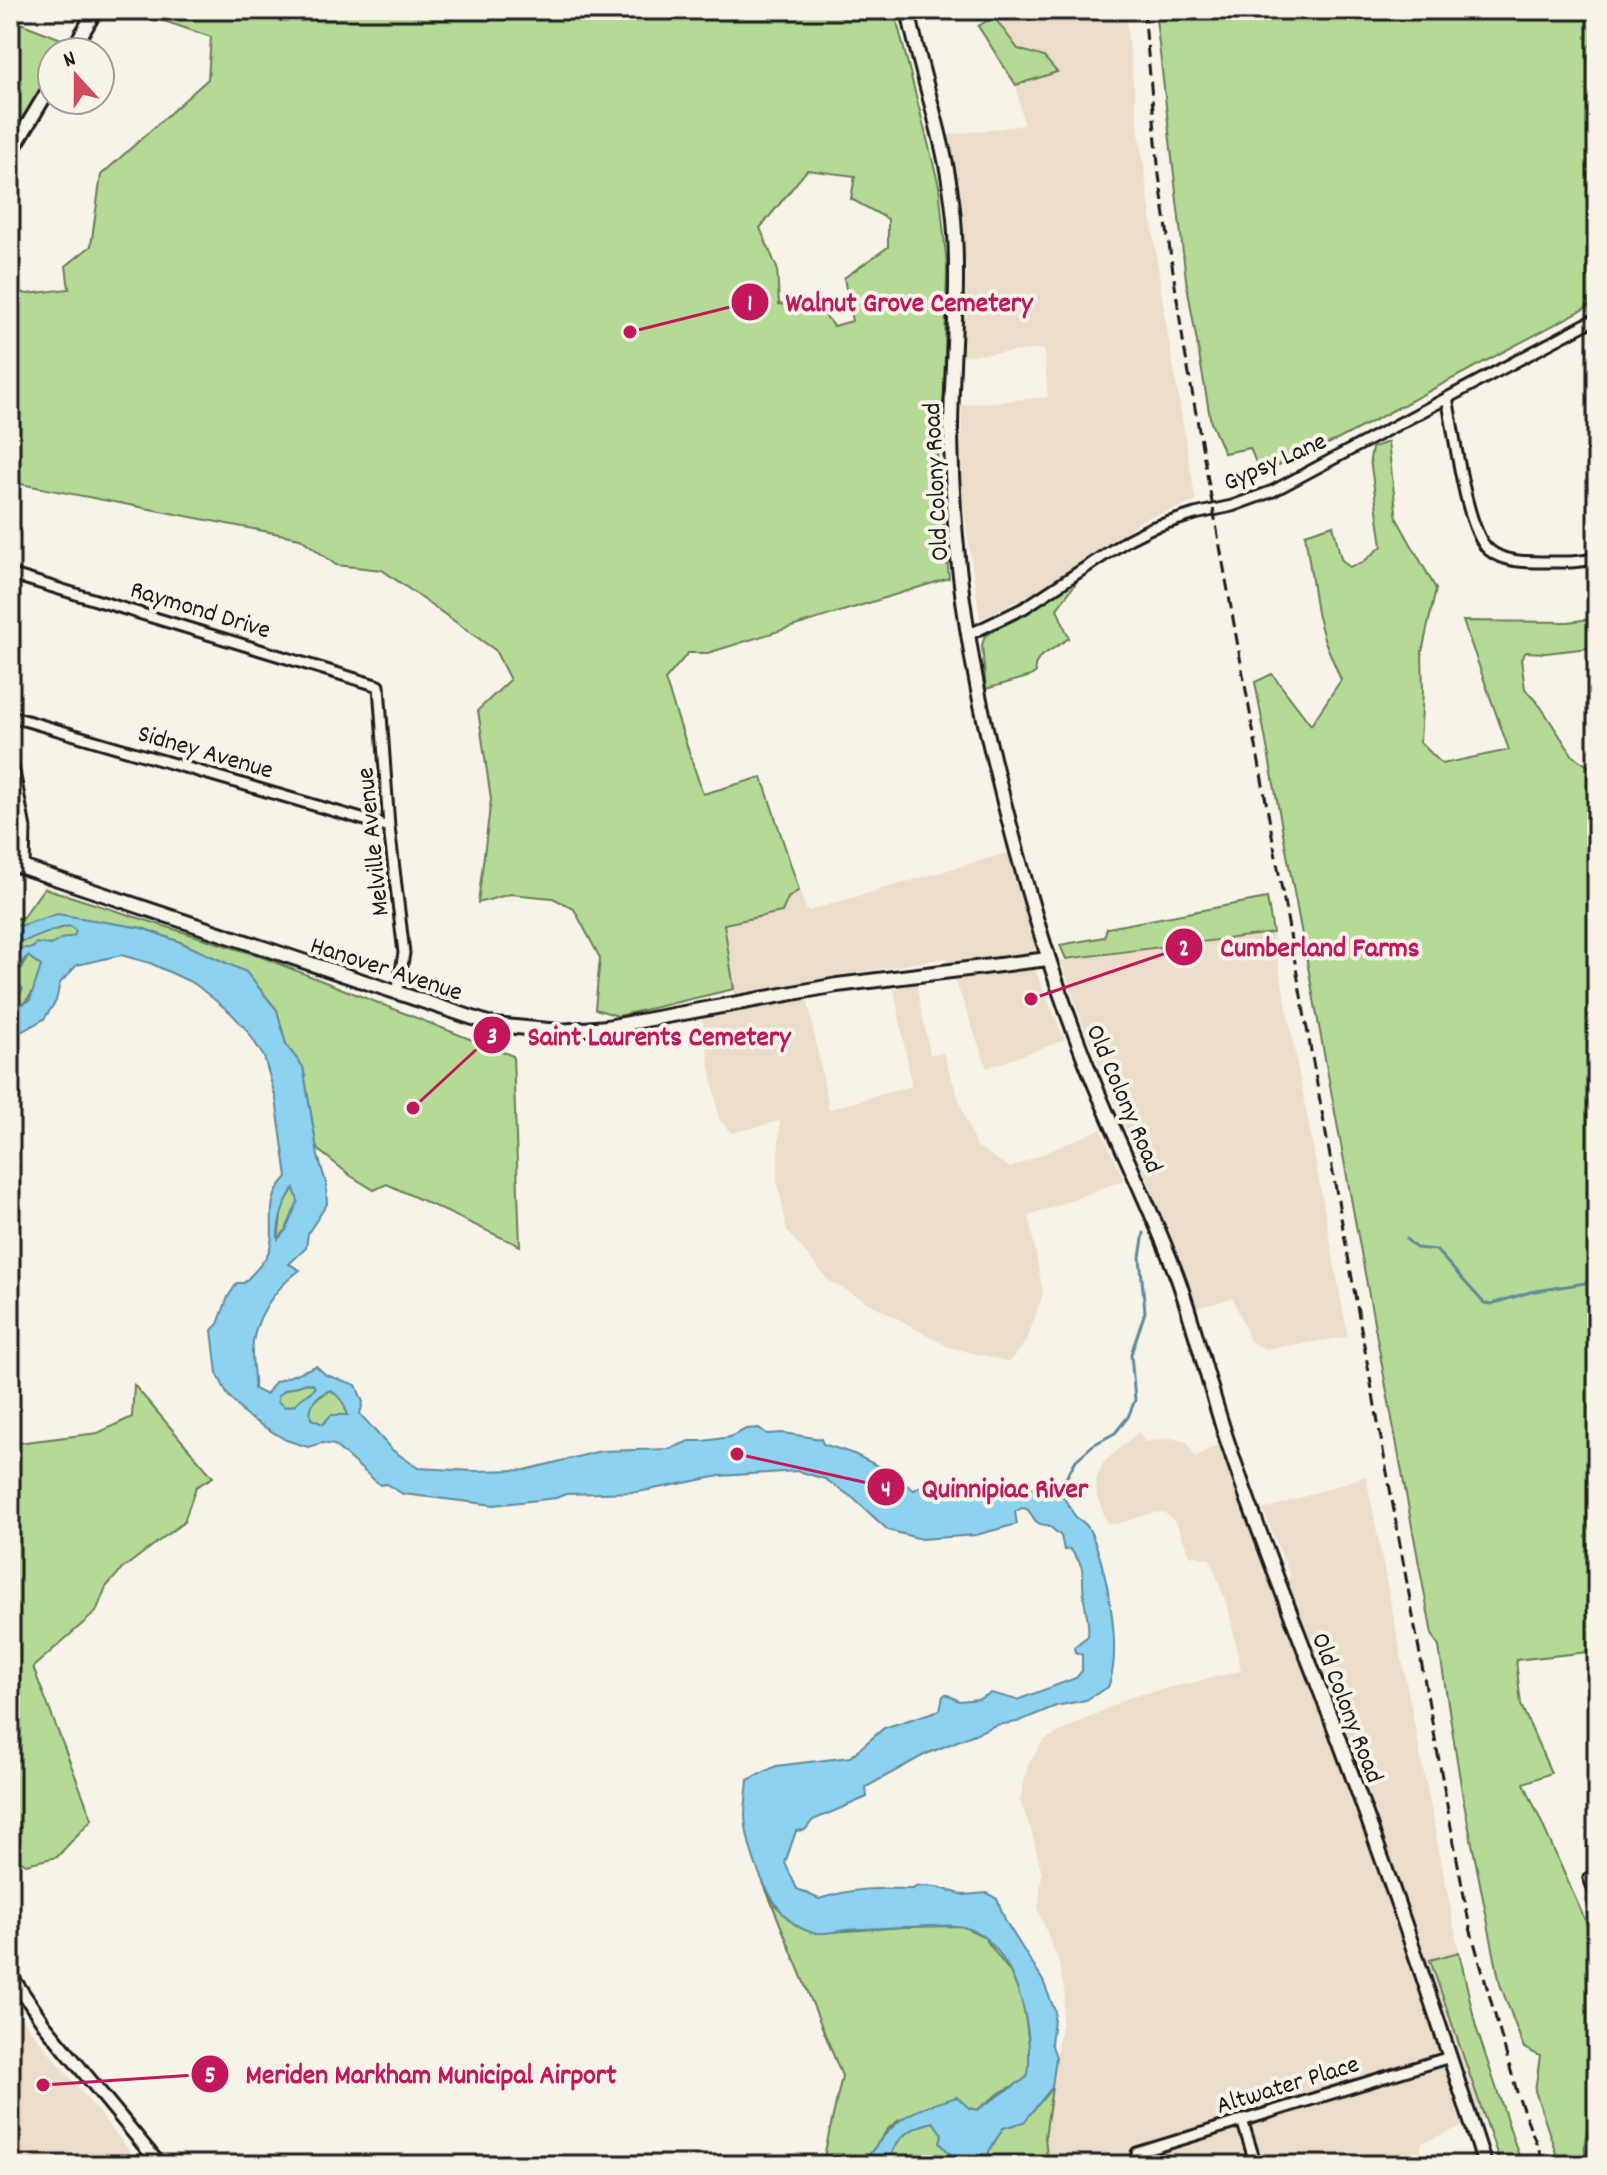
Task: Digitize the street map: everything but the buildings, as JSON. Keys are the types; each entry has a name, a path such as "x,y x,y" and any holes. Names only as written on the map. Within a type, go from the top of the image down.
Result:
{"main road":[{"path":"81,36 96,10"},
{"name":"Old Colony Road","path":"908,10 945,159 954,225 952,473 958,560 968,635 992,753 1048,959 1097,1092 1180,1286 1231,1452 1349,1768 1485,2165"},
{"path":"10,154 36,111"},
{"name":"Hanover Avenue","path":"10,863 494,1025 560,1031 623,1025 837,985 1048,959"}],"street":[{"name":"Gypsy Lane","path":"968,635 1024,608 1129,539 1173,520 1232,506 1273,491 1597,318"},
{"path":"1447,398 1476,534 1489,550 1507,559 1526,562 1581,562 1597,558"},
{"name":"Raymond Drive","path":"10,574 379,686"},
{"name":"Melville Avenue","path":"379,686 389,827 404,953 397,994"},
{"name":"Sidney Avenue","path":"10,716 389,827"},
{"path":"10,751 25,828 24,868"},
{"path":"10,834 25,828"},
{"path":"1597,1875 1589,1878 1597,1898"},
{"path":"10,1974 44,2024 160,2165"},
{"name":"Altwater Place","path":"1137,2153 1450,2057"},
{"path":"1242,2120 1256,2165"}],"shaded area":[{"path":"992,10 1125,10 1165,317 1196,502 1144,519 1043,588 980,619 961,491 962,405 1048,397 1044,349 961,356 967,273 947,135 1024,125 1016,85 1056,72 1044,57 1018,49"},
{"path":"1010,852 1034,939 1036,973 1065,1040 987,1068 947,958 804,981 829,1109 912,1086 894,989 916,983 930,1054 943,1053 975,1145 1010,1168 1101,1129 1124,1180 1029,1216 1043,1294 1027,1340 1010,1362 949,1347 829,1281 787,1231 777,1179 780,1121 731,1133 719,1119 699,1003 735,998 724,924 782,912 788,898 799,890 807,911"},
{"path":"1273,933 1348,1337 1265,1349 1250,1341 1233,1298 1196,1308 1179,1255 1084,1028 1061,961"},
{"path":"1139,1431 1145,1442 1171,1438 1187,1442 1195,1457 1219,1444 1279,1598 1290,1576 1263,1510 1366,1476 1459,1952 1430,1961 1484,2117 1422,2143 1418,2165 1048,2165 1045,2137 1065,1996 1059,1963 1038,1910 1042,1873 1020,1801 1028,1764 1044,1740 1130,1697 1241,1671 1229,1611 1210,1559 1190,1555 1176,1523 1164,1512 1108,1524 1097,1497 1096,1480 1103,1463"},
{"path":"10,2004 141,2165 10,2165"}],"green space":[{"path":"107,10 894,10 939,186 947,266 944,396 936,442 949,578 708,653 688,653 665,680 703,794 762,777 799,890 788,898 782,912 724,924 734,989 618,1016 595,1009 600,958 574,909 553,898 510,894 478,903 491,799 478,710 510,680 495,650 382,570 336,565 300,538 10,482 10,288 27,294 69,289 66,266 91,246 101,175 208,79 211,37 167,22","holes":["807,170 855,176 851,199 888,219 888,247 844,278 852,321 834,326 819,308 779,304 777,268 760,228"]},
{"path":"1155,10 1597,10 1597,302 1339,439 1260,473 1250,448 1224,453 1211,423 1186,279"},
{"path":"994,17 1018,49 1044,57 1057,72 1016,85 978,26"},
{"path":"10,19 54,36 36,36 36,97 10,142"},
{"path":"1388,442 1397,519 1436,589 1422,652 1420,742 1442,764 1509,750 1463,621 1568,622 1597,618 1597,647 1546,653 1526,652 1521,659 1525,689 1541,707 1573,756 1597,772 1597,1651 1516,1660 1521,1705 1551,1773 1524,1783 1597,1947 1597,2113 1585,2138 1588,2165 1560,2165 1535,2091 1540,2056 1524,2048 1500,1984 1255,682 1272,674 1311,725 1341,680 1317,613 1305,534 1333,525 1341,559 1349,567 1362,563 1382,546 1370,459 1372,448"},
{"path":"1078,580 1057,609 1069,638 1040,657 1035,665 1036,672 1031,676 986,689 982,645 985,636"},
{"path":"44,888 259,956 513,1056 520,1246 387,1184 374,1190 317,1149 303,1067 286,1045 277,1010 246,972 142,928 57,915 20,926 10,923 10,920 23,917"},
{"path":"1267,898 1273,933 1066,959 1060,945 1104,937 1107,928"},
{"path":"70,926 76,931 74,936 10,957 10,942"},
{"path":"28,956 41,966 38,980 28,999 10,1011 10,989 13,992 16,981 14,973 22,968"},
{"path":"294,1188 299,1201 278,1240 282,1207"},
{"path":"307,1383 315,1388 295,1405 285,1407 278,1402 278,1396 285,1390"},
{"path":"134,1385 213,1477 196,1487 184,1522 122,1569 106,1587 96,1612 33,1667 92,1819 57,1857 26,1864 10,1854 10,1444 98,1433 132,1417"},
{"path":"331,1390 342,1399 348,1415 323,1425 311,1419 309,1412 313,1401"},
{"path":"763,1882 776,1906 801,1928 817,1933 962,1926 983,1936 1010,1972 1023,2001 1029,2044 1029,2074 977,2110 969,2108 899,2120 888,2129 862,2165 822,2165 842,2076"},
{"path":"1459,1952 1476,2027 1522,2165 1501,2165 1430,1960"},
{"path":"1052,2087 1045,2137 1048,2165 988,2165 989,2151 1003,2128 1024,2118"},
{"path":"933,2122 942,2134 940,2143 961,2165 889,2165 894,2148 903,2136"}],"water":[{"path":"57,914 142,928 246,972 277,1010 286,1045 303,1067 318,1156 326,1183 327,1204 308,1233 306,1248 289,1264 300,1270 274,1296 256,1328 252,1352 254,1389 266,1395 275,1382 316,1366 326,1375 356,1385 363,1402 360,1414 391,1449 418,1468 525,1470 601,1451 670,1449 689,1441 730,1437 746,1429 759,1428 767,1434 783,1433 821,1439 823,1444 854,1454 882,1468 885,1476 892,1475 914,1490 927,1482 970,1481 977,1485 995,1481 999,1489 1011,1489 1010,1483 1063,1496 1074,1515 1088,1527 1102,1564 1111,1608 1114,1652 1108,1687 1086,1700 1056,1706 1017,1722 996,1725 924,1755 866,1787 867,1797 813,1820 805,1830 796,1831 785,1863 797,1889 819,1899 855,1891 913,1889 917,1886 937,1887 964,1895 987,1893 997,1899 1006,1922 1043,1981 1055,2011 1051,2043 1056,2057 1052,2087 1024,2122 1003,2128 989,2151 988,2165 961,2165 940,2143 942,2134 933,2122 903,2136 894,2148 889,2165 862,2165 892,2127 911,2113 957,2097 969,2108 977,2110 1027,2077 1029,2053 1025,2017 1004,1960 979,1934 959,1926 821,1933 802,1928 776,1904 757,1868 745,1817 748,1780 776,1766 850,1757 884,1728 940,1710 946,1694 959,1701 979,1699 991,1693 1017,1700 1076,1678 1082,1671 1082,1655 1075,1652 1074,1647 1088,1636 1083,1572 1070,1549 1064,1550 1061,1536 1048,1525 1037,1522 1027,1509 1022,1508 1015,1512 1017,1524 976,1535 921,1539 888,1530 853,1498 825,1479 798,1471 720,1476 638,1492 566,1494 556,1498 494,1505 403,1494 386,1484 380,1485 334,1445 322,1443 308,1447 286,1440 245,1415 227,1394 217,1373 212,1330 218,1324 237,1283 244,1283 266,1257 272,1237 274,1198 287,1177 276,1099 264,1057 247,1030 231,1013 195,984 150,963 121,955 77,965 60,983 56,1001 44,1019 10,1038 10,1011 30,1000 41,966 28,956 22,962 22,968 16,969 16,981 23,989 20,994 10,989 10,957 24,948 33,948 36,943 51,945 74,936 76,931 70,926 10,942 10,923 20,926","holes":["294,1188 298,1201 286,1230 278,1239 282,1213","307,1383 315,1388 295,1405 285,1407 278,1402 278,1396 285,1390","331,1390 342,1400 348,1415 331,1415 323,1424 311,1419 310,1414 315,1401"]}],"waterway":[{"path":"1056,1496 1076,1460 1093,1445 1115,1433 1128,1417 1135,1400 1131,1354 1145,1312 1140,1257 1144,1233"},
{"path":"1406,1239 1416,1248 1436,1250 1484,1303 1597,1281"}],"railway":[{"path":"1144,10 1159,175 1184,347 1451,1827 1470,1928 1519,2099 1545,2165"}],"place":[{"name":"Walnut Grove Cemetery","path":"630,332"},
{"name":"Cumberland Farms","path":"1031,999"},
{"name":"Saint Laurents Cemetery","path":"413,1108"},
{"name":"Quinnipiac River","path":"737,1454"},
{"name":"Meriden Markham Municipal Airport","path":"43,2085"}]}
